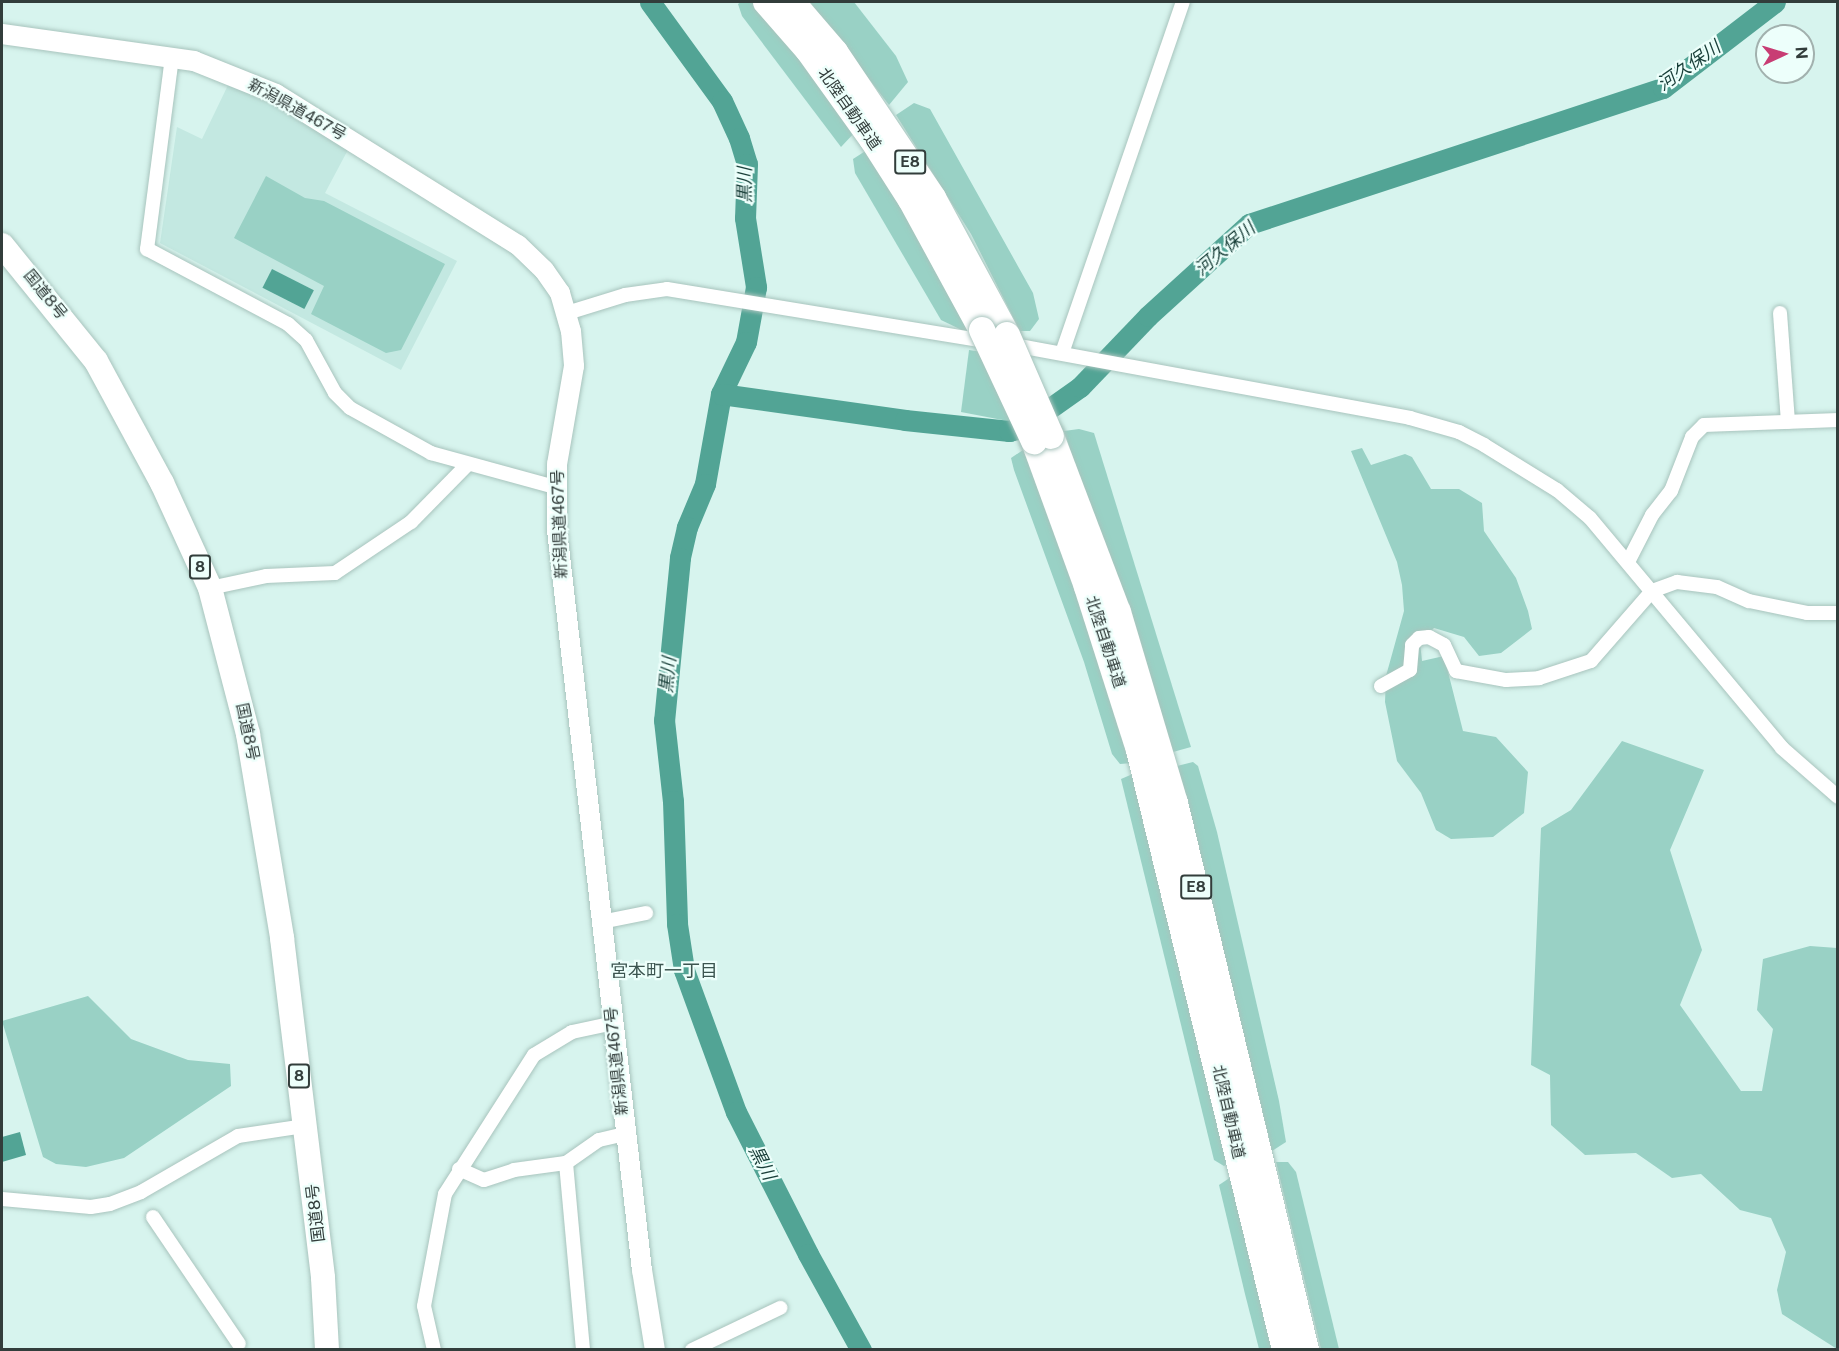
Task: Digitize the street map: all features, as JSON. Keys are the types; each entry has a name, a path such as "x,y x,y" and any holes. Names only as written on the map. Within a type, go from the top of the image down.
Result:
{"highway":[{"name":"北陸自動車道","path":"766,2 808,50 872,139 922,219 1042,438 1118,612 1175,803 1306,1350"},
{"name":"北陸自動車道","path":"792,2 835,52 933,198 1007,335 1042,438 1139,750 1285,1350"},
{"name":"国道8号","path":"2,245 96,361 162,483 210,588 248,734 282,938 323,1278"},
{"name":"8","path":"323,1278 327,1350"},
{"name":"8","path":"323,1278 339,1350"}],"main road":[{"name":"新潟県道467号","path":"2,34 172,57 212,67 276,94 445,197 532,256 552,280 567,313 574,366 555,487 565,609 626,1134 655,1350"}],"street":[{"path":"1062,353 1183,2"},
{"path":"172,57 147,249 288,324 306,340 335,393 350,408 431,453 555,487"},
{"path":"567,313 644,291 666,290 720,297 1096,359 1410,418 1459,432 1576,505 1628,562 1782,748 1838,797"},
{"path":"1780,313 1788,422"},
{"path":"1628,562 1652,515 1671,492 1697,431 1704,424 1838,420"},
{"path":"210,588 266,576 335,573 411,522 468,464"},
{"path":"1381,686 1410,670 1412,645 1419,638 1429,636 1444,645 1456,671 1506,680 1539,678 1591,661 1652,591 1666,585 1689,582 1717,587 1749,601 1807,613 1838,613"},
{"path":"601,921 646,913"},
{"path":"434,1350 425,1314 426,1290 445,1194 534,1055 572,1032 614,1023"},
{"path":"459,1169 484,1180 514,1170 566,1163 598,1140 626,1134"},
{"path":"2,1199 91,1207 117,1203 238,1136 306,1138"},
{"path":"566,1163 583,1350"},
{"path":"153,1217 239,1344"},
{"path":"692,1350 780,1308"}],"shaded area":[{"path":"755,2 856,131 841,147 742,16 738,4"},
{"path":"810,2 854,2 896,56 908,82 889,105"},
{"path":"230,81 264,95 350,146 325,193 457,261 401,370 160,243 177,127 202,139"},
{"path":"914,103 930,109 1033,293 1039,319 1030,331 1020,331 971,234 896,115"},
{"path":"867,150 909,214 970,334 941,320 855,173 853,159"},
{"path":"266,176 305,198 324,201 445,264 401,350 386,353 311,314 324,286 234,238"},
{"path":"272,269 314,290 304,309 262,288"},
{"path":"969,350 982,352 1013,422 961,412"},
{"path":"1079,429 1094,433 1191,747 1173,752 1064,431"},
{"path":"1362,448 1371,465 1405,454 1412,457 1431,489 1459,489 1482,503 1484,531 1516,578 1528,611 1532,629 1501,653 1479,656 1464,637 1434,628 1420,642 1422,661 1444,656 1463,731 1496,737 1528,772 1524,813 1493,837 1451,839 1436,830 1421,793 1397,761 1385,702 1386,676 1404,611 1402,585 1397,562 1351,451"},
{"path":"1023,450 1055,527 1132,763 1120,764 1112,754 1084,662 1014,470 1011,458"},
{"path":"1622,741 1704,770 1670,850 1702,950 1680,1005 1741,1091 1762,1091 1773,1029 1757,1010 1763,959 1810,946 1837,948 1837,1349 1782,1314 1777,1290 1786,1252 1771,1218 1740,1210 1701,1174 1672,1178 1636,1153 1585,1155 1551,1125 1550,1075 1531,1065 1541,828 1571,810"},
{"path":"1193,762 1198,766 1217,832 1279,1101 1286,1142 1272,1151 1177,766"},
{"path":"1135,773 1229,1163 1224,1166 1214,1160 1121,779"},
{"path":"88,996 131,1039 188,1060 230,1064 231,1086 124,1158 86,1167 56,1164 43,1157 2,1021"},
{"path":"20,1132 26,1155 2,1162 2,1137"},
{"path":"1276,1162 1288,1162 1296,1172 1339,1349 1321,1349"},
{"path":"1231,1177 1272,1349 1259,1349 1219,1185"}],"waterway":[{"name":"黒川","path":"650,2 722,101 739,138 747,164 745,218 756,287 746,342 721,394 705,484 687,527 680,558 664,720 673,801 677,924 684,970 736,1112 808,1254 861,1350"},
{"name":"河久保川","path":"721,394 905,420 1009,431 1022,428 1080,387 1148,316 1249,224 1663,88 1775,2"}],"district":[{"name":"宮本町一丁目","path":"664,971"}]}
